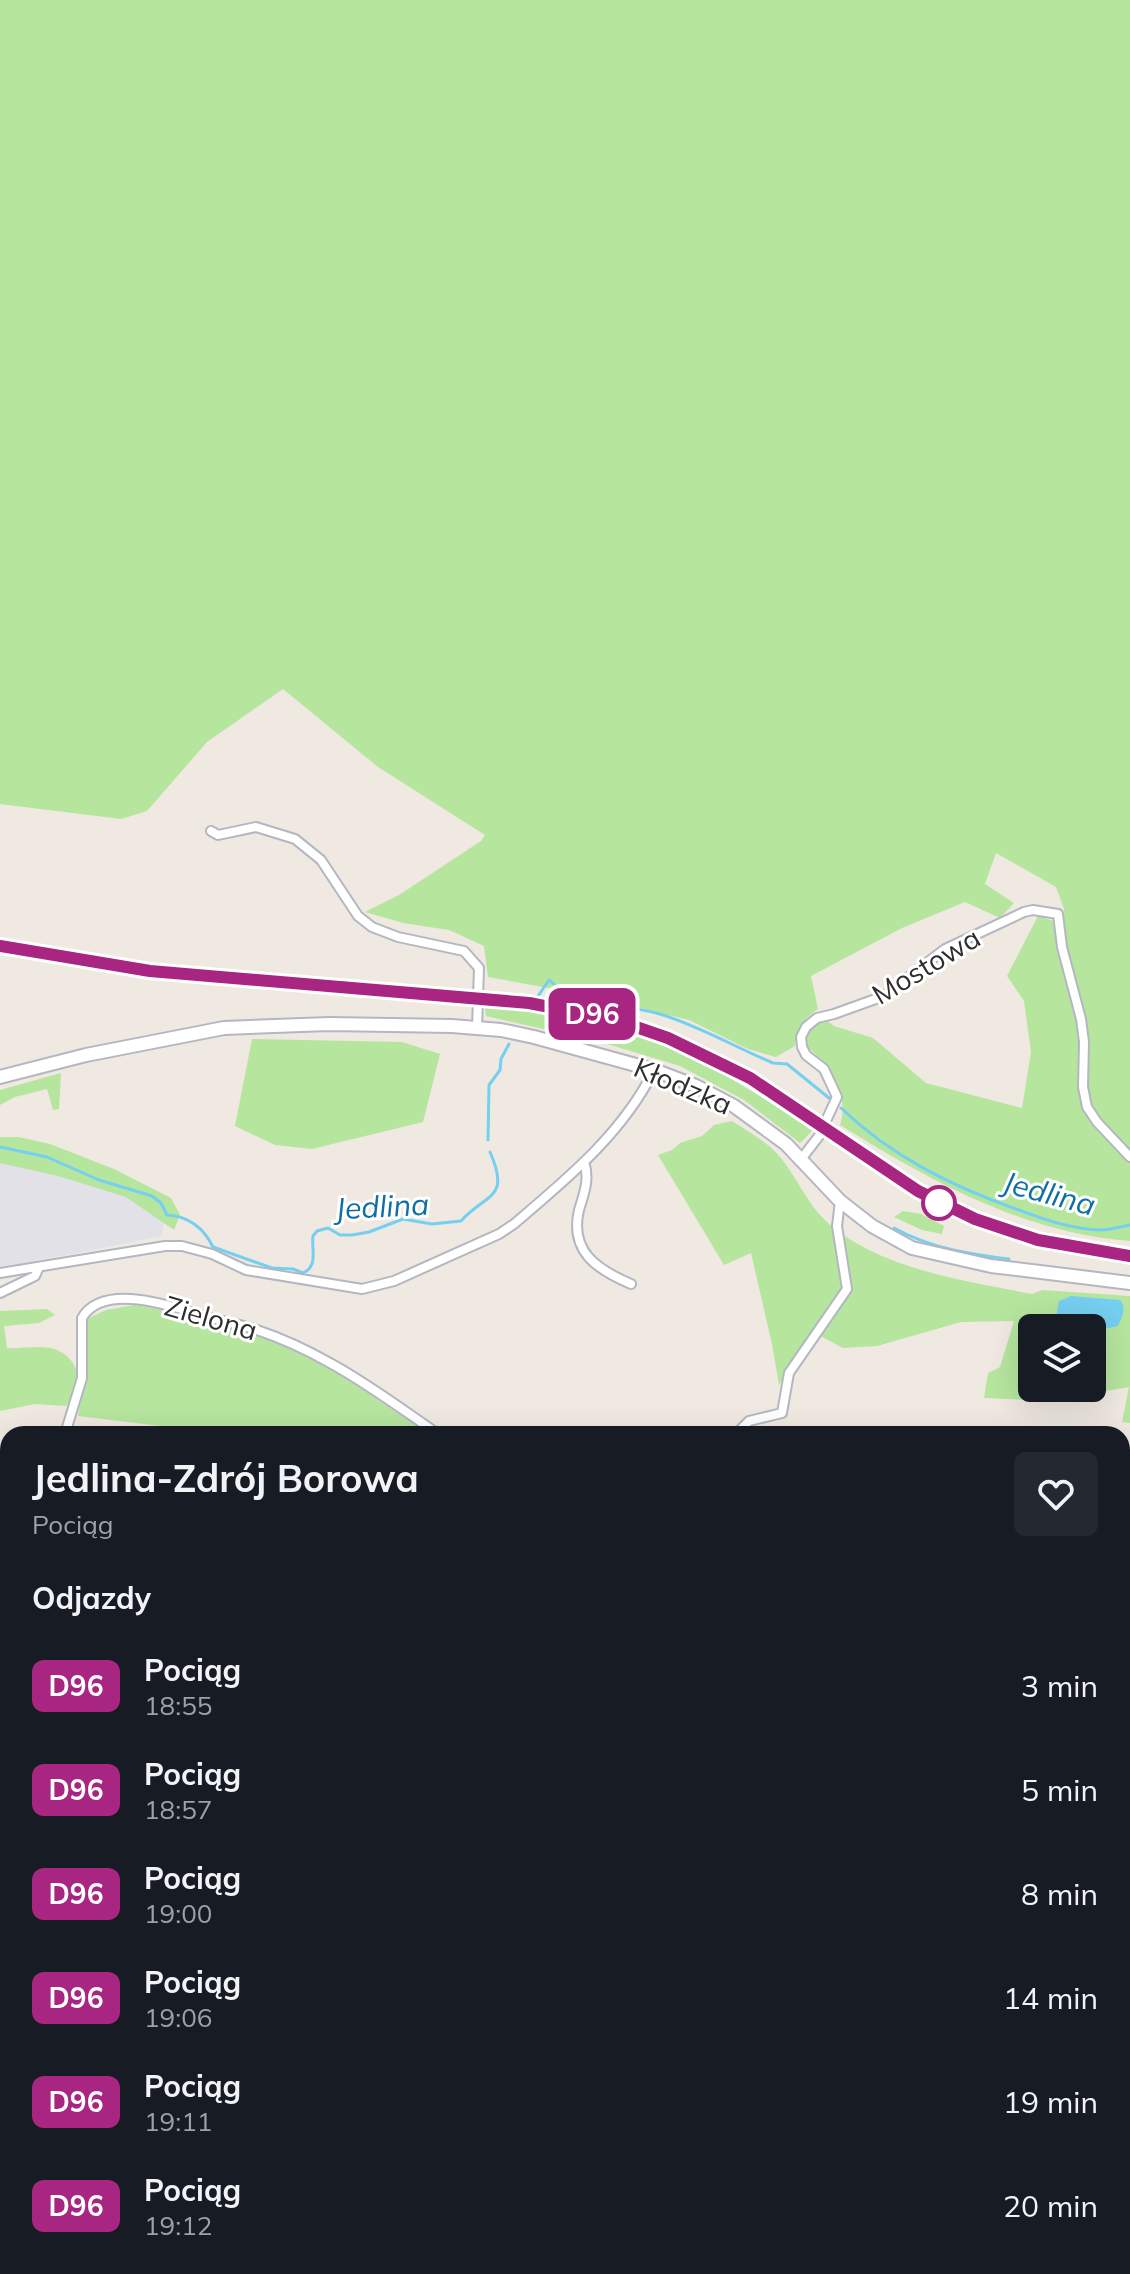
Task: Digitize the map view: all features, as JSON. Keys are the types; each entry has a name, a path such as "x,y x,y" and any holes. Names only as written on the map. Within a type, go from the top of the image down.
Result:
{"main road":[{"name":"Kłodzka","path":"0,1077 100,1052 224,1028 315,1024 477,1028 534,1037 654,1070 696,1086 734,1106 772,1132 802,1158 840,1201 872,1226 912,1248 991,1266 1130,1283"}],"street":[{"path":"211,831 218,835 256,827 295,839 321,860 358,916 372,927 398,937 464,951 479,968 477,1028"},
{"name":"Mostowa","path":"802,1158 819,1136 837,1097 824,1069 806,1055 802,1047 801,1037 806,1027 817,1018 884,996 945,949 1033,910 1058,914 1062,947 1081,1019 1083,1087 1087,1107 1130,1157"},
{"path":"0,1273 165,1246 182,1246 212,1254 246,1270 273,1276 362,1289 378,1286 499,1234 605,1141 631,1108 654,1070"},
{"path":"584,1162 588,1173 578,1216 579,1237 585,1251 601,1271 631,1284"},
{"path":"744,1426 749,1421 782,1413 789,1373 847,1289 837,1226 840,1201"},
{"path":"0,1293 35,1276 39,1267"},
{"name":"Zielona","path":"63,1426 82,1378 82,1318 96,1306 122,1299 166,1303 258,1330 332,1364 426,1426"}],"shaded area":[{"path":"0,1158 30,1162 154,1206 164,1218 162,1236 0,1268"}],"green space":[{"path":"0,0 1130,0 1130,1241 1052,1227 978,1201 840,1125 843,1110 835,1079 801,1037 806,1027 825,1019 834,1026 873,1038 926,1083 1022,1108 1031,1052 1024,1001 1007,976 1038,916 1063,924 1064,909 1056,887 996,853 985,884 1014,903 1000,918 965,902 902,928 811,976 818,1009 802,1024 795,1046 776,1057 748,1049 689,1020 587,995 488,977 484,946 449,930 403,923 365,912 399,895 481,841 485,835 378,767 283,689 207,742 147,811 121,819 0,804"},
{"path":"485,1007 574,1016 688,1053 814,1129 800,1143 744,1100 680,1066 604,1043 486,1016"},
{"path":"252,1039 402,1042 440,1054 423,1122 312,1149 275,1145 235,1126"},
{"path":"61,1073 59,1109 53,1110 47,1089 15,1097 0,1105 0,1090"},
{"path":"732,1121 776,1152 827,1222 848,1238 897,1262 952,1278 1032,1294 1042,1290 1130,1296 1130,1423 1122,1422 1129,1387 1106,1391 1106,1328 1118,1325 1106,1324 1106,1314 1018,1314 1018,1400 984,1398 988,1373 1000,1367 1014,1321 961,1322 877,1346 843,1348 813,1332 779,1385 751,1253 724,1265 658,1155 702,1136 714,1125"},
{"path":"0,1137 19,1137 50,1144 114,1169 171,1198 180,1215 174,1230 126,1197 58,1176 0,1163"},
{"path":"903,1211 921,1214 944,1226 942,1234 922,1230 894,1217"},
{"path":"134,1305 206,1319 253,1334 334,1372 416,1426 161,1426 78,1416 87,1368 87,1319 106,1310"},
{"path":"47,1309 55,1315 39,1323 4,1326 7,1348 46,1347 65,1355 77,1375 72,1399 66,1406 35,1404 0,1411 0,1311"}],"water":[{"path":"1071,1296 1120,1300 1122,1316 1118,1326 1106,1329 1106,1314 1057,1314 1059,1301"}],"waterway":[{"name":"Jedlina","path":"536,999 549,980 560,989 587,1000 660,1014 773,1063 787,1064 829,1098"},
{"name":"Jedlina","path":"488,1140 489,1085 500,1070 501,1059 509,1044"},
{"name":"Jedlina","path":"841,1108 901,1155 945,1180 992,1200 1078,1228 1103,1230 1130,1225"},
{"name":"Jedlina","path":"0,1147 47,1157 99,1180 152,1196 161,1203 167,1215 182,1218 200,1229 213,1247 272,1268 303,1273 313,1262 313,1236 317,1231 328,1228 340,1235 352,1235 403,1219 432,1224 461,1221 497,1188 496,1168 490,1152"},
{"path":"894,1228 936,1245 1009,1259"}],"railway":[{"path":"0,946 146,969 506,1000 591,1013 653,1032 720,1061 775,1094 891,1174 962,1213 1032,1238 1130,1256"}],"train":[{"name":"D96","path":"0,946 150,971 529,1003 616,1020 668,1038 750,1078 897,1178 940,1203 1000,1229 1038,1240 1130,1256"}]}
